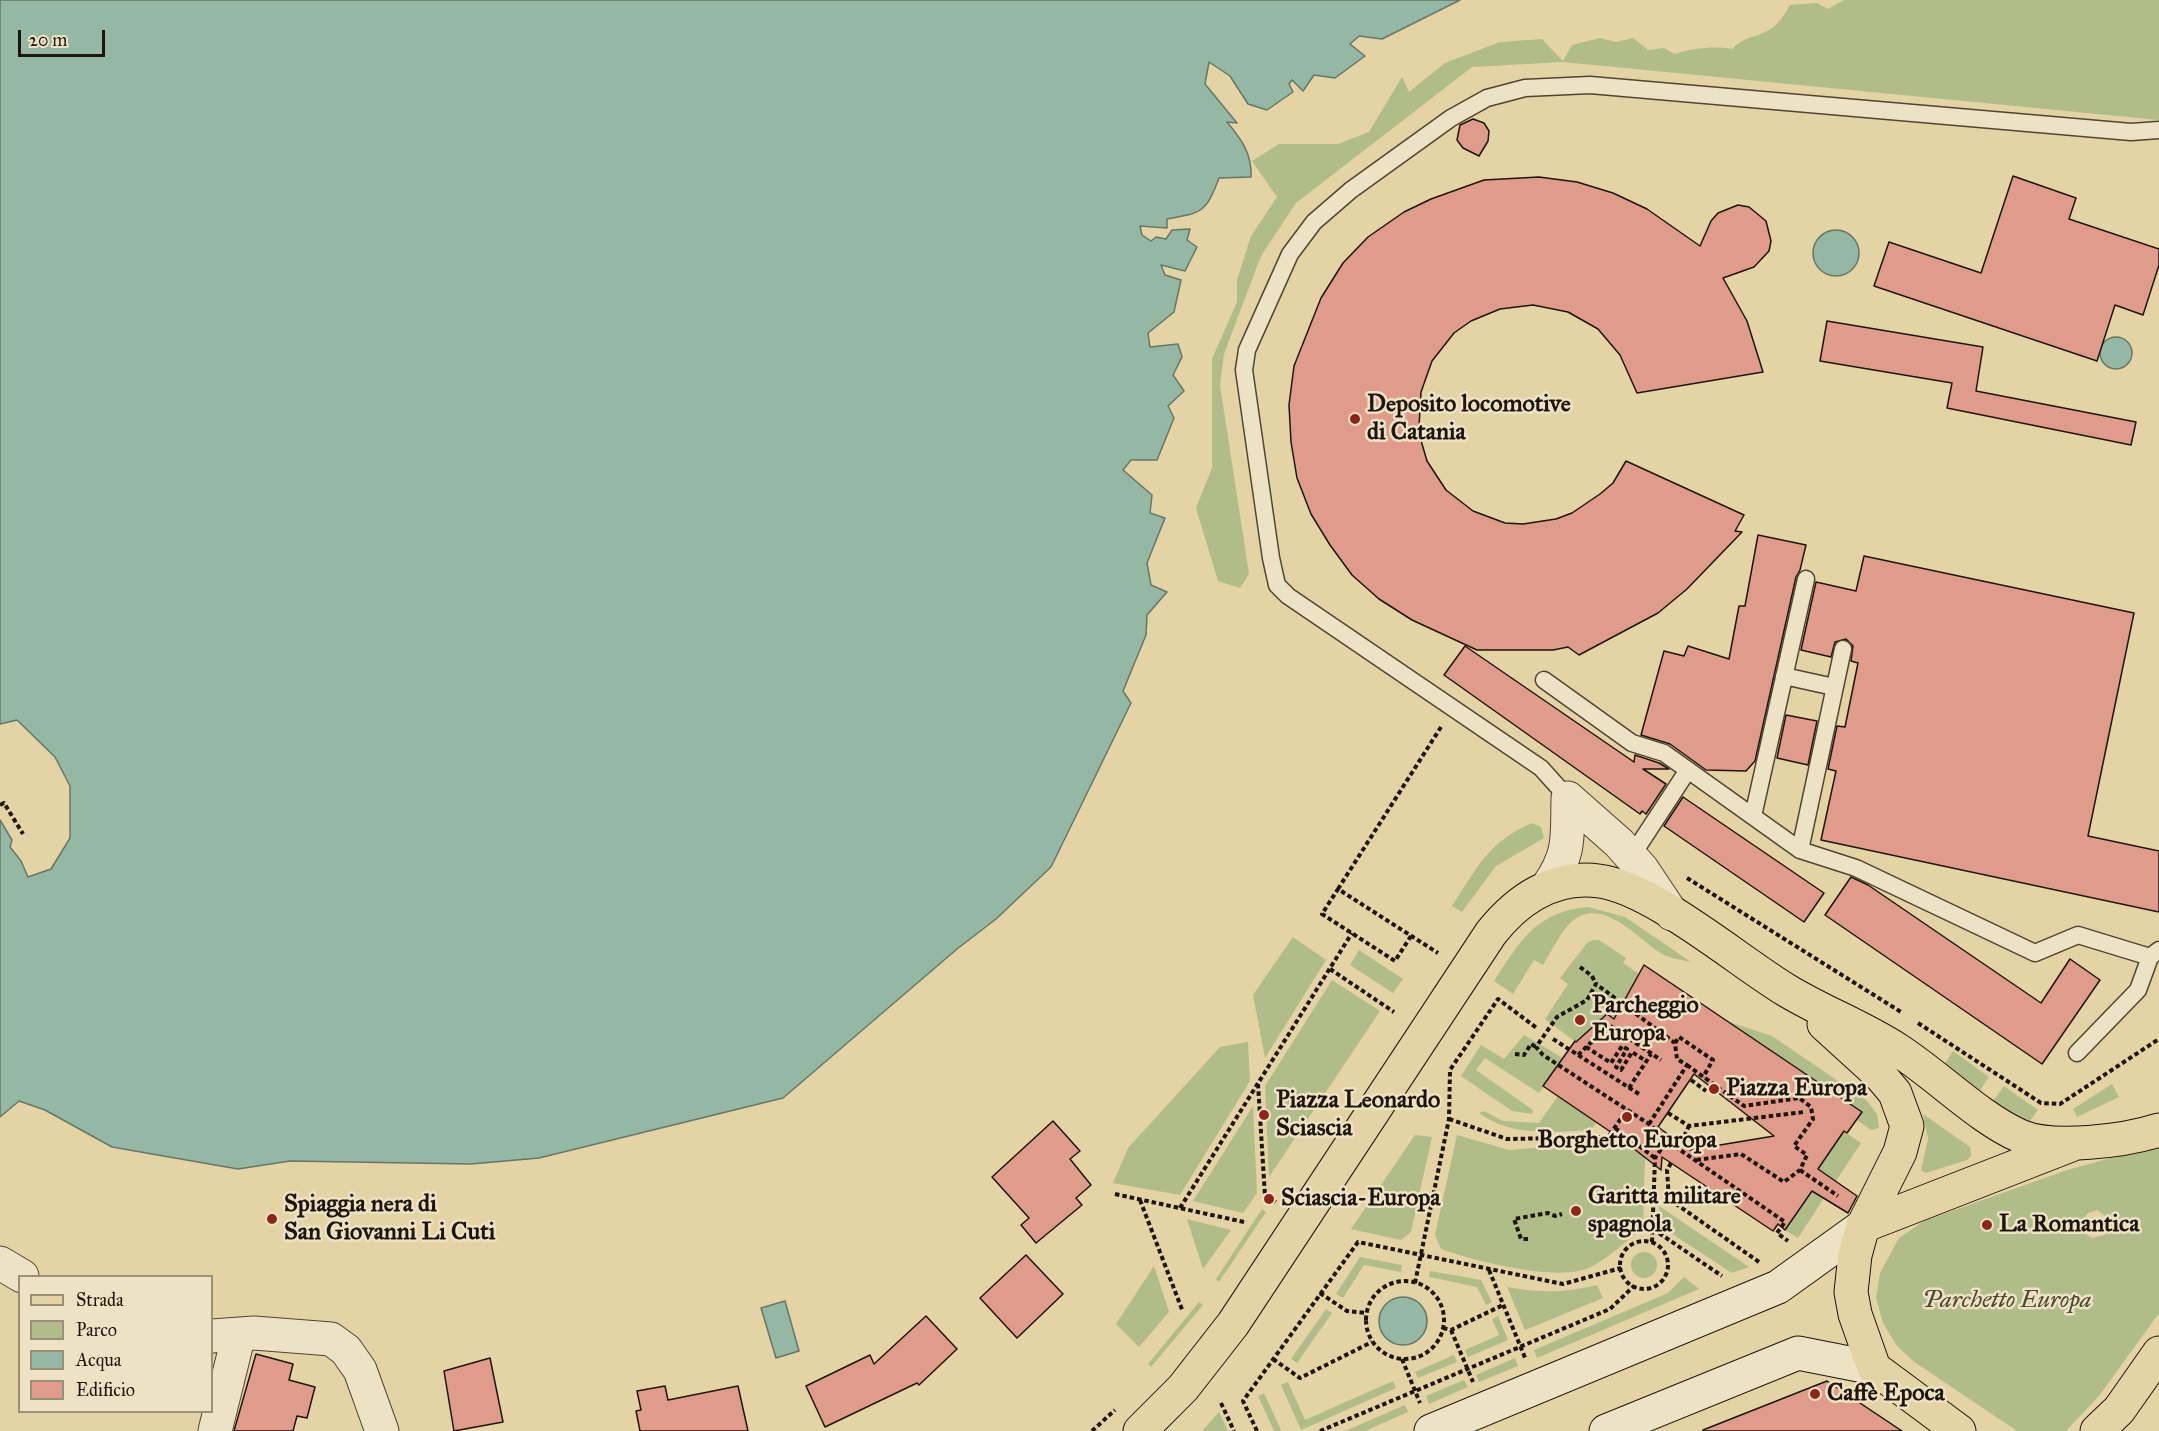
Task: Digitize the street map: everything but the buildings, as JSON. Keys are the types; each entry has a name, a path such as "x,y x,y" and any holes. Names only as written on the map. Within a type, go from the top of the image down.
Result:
{"main road":[{"path":"1568,798 1631,857 1672,914"},
{"path":"1140,1431 1183,1388 1233,1324 1471,964 1508,912 1548,886 1562,867 1568,844 1568,798"},
{"path":"1548,886 1577,881 1600,881 1622,888 1672,914 1787,991 1897,1049 1998,1123 2021,1136 2043,1142 2074,1144 2159,1130"},
{"path":"1787,991 1880,1075 1895,1093 1907,1126 1900,1152 1863,1226 1855,1255 1851,1292 1874,1368"},
{"path":"1437,1424 1735,1292 1786,1282 1863,1226 2074,1144 2159,1108"},
{"path":"0,1263 20,1275"},
{"path":"215,1431 225,1335 331,1339 346,1350 360,1370 382,1431"},
{"path":"1606,1431 1798,1353 1874,1368 1959,1431"},
{"path":"2101,1429 2154,1367"}],"lane":[{"path":"1568,798 1541,768 1288,596 1277,585 1244,370 1247,350 1290,254 1314,222 1352,190 1451,118 1487,98 1525,88 1590,85 2131,132 2159,130"},
{"path":"2131,132 2159,142"},
{"path":"1753,816 1806,579"},
{"path":"1800,850 1843,649"},
{"path":"1784,676 1834,687"},
{"path":"1544,680 1632,743 1664,753 1800,850 1856,867 2035,953 2078,935 2155,953 2138,990 2077,1053"},
{"path":"1631,857 1688,770"}],"path":[{"path":"1411,936 1395,961 1322,914 1453,708"},
{"path":"0,805 4,802 23,834"},
{"path":"1679,873 1905,1014"},
{"path":"1338,889 1438,953"},
{"path":"1180,1208 1352,933"},
{"path":"1580,967 1592,976 1596,984 1675,1043"},
{"path":"1330,969 1394,1012"},
{"path":"1536,1047 1557,1017 1587,1000 1596,984"},
{"path":"1415,1282 1449,1119 1450,1070 1498,999 1538,1029"},
{"path":"1915,1021 2041,1103 2060,1104 2159,1039"},
{"path":"1578,1055 1609,1025 1661,1060"},
{"path":"1695,1160 1741,1154 1784,1182 1800,1170 1807,1155 1794,1146 1813,1119 1810,1107 1799,1098 1744,1106 1677,1059 1675,1043 1679,1037 1713,1060 1703,1077"},
{"path":"1553,1039 1639,1094"},
{"path":"1515,1054 1524,1055 1531,1044 1544,1055 1649,1124 1667,1141 1785,1222 1777,1233 1793,1244"},
{"path":"1586,1047 1611,1063 1622,1046 1627,1049 1616,1067 1621,1070 1632,1053 1646,1061"},
{"path":"1629,1088 1651,1054"},
{"path":"1649,1124 1687,1065"},
{"path":"1690,1080 1706,1091"},
{"path":"1258,1084 1265,1196 1279,1204"},
{"path":"1449,1119 1507,1139 1608,1137 1627,1110"},
{"path":"1668,1113 1689,1126 1803,1112"},
{"path":"1681,1143 1689,1126"},
{"path":"1615,1128 1655,1158"},
{"path":"1652,1242 1655,1158 1667,1141"},
{"path":"1671,1162 1667,1170 1669,1199 1767,1268"},
{"path":"1800,1170 1838,1196"},
{"path":"1115,1194 1244,1222"},
{"path":"1140,1200 1183,1312"},
{"path":"1528,1239 1521,1239 1514,1219 1548,1213 1556,1216 1562,1214"},
{"path":"1653,1229 1735,1292"},
{"path":"1257,1431 1243,1401 1358,1242 1419,1257 1563,1284 1621,1268"},
{"path":"1636,1242 1652,1242 1665,1253 1667,1260 1666,1275 1656,1285 1641,1288 1628,1282 1621,1268 1621,1260 1629,1246 1636,1242"},
{"path":"1489,1270 1528,1366"},
{"path":"1394,1282 1415,1282 1435,1295 1441,1305 1443,1328 1440,1338 1424,1355 1402,1359 1380,1351 1372,1342 1365,1323 1366,1313 1375,1294 1384,1287 1394,1282"},
{"path":"1320,1431 1610,1309 1634,1286"},
{"path":"1320,1293 1347,1311 1366,1313"},
{"path":"1443,1328 1451,1330 1503,1305"},
{"path":"1451,1330 1476,1388"},
{"path":"1273,1359 1300,1378 1372,1342"},
{"path":"1402,1359 1414,1391 1437,1424"},
{"path":"1221,1403 1234,1431"}],"green space":[{"path":"1844,0 2159,0 2159,120 1563,62 1472,67 1296,203 1261,256 1224,354 1220,385 1249,574 1240,588 1218,581 1196,508 1212,468 1212,359 1237,302 1237,280 1251,236 1277,197 1252,161 1279,144 1338,144 1369,132 1402,77 1409,92 1445,63 1500,42 1542,39 1563,61 1572,45 1600,38 1616,42 1633,38 1648,50 1664,48 1675,54 1703,48 1732,49 1742,41 1771,29 1790,5 1817,3 1828,9"},
{"path":"1532,823 1541,827 1544,838 1496,866 1462,912 1452,906 1485,857 1504,839"},
{"path":"1588,907 1625,917 1691,962 1664,955 1620,922 1595,913 1583,915 1571,922 1559,937 1543,965 1534,960 1513,994 1494,981 1512,953 1532,930 1555,915"},
{"path":"1293,937 1326,960 1265,1058 1253,995"},
{"path":"1599,940 1626,958 1623,963 1857,1119 1861,1112 1729,1022 1772,1036 1866,1100 1877,1114 1879,1128 1871,1130 1857,1120 1853,1125 1821,1104 1648,1010 1627,995 1620,1008 1668,1049 1665,1053 1607,1014 1576,1042 1545,1019 1568,984 1560,978 1587,943"},
{"path":"1359,950 1403,979 1393,993 1350,965"},
{"path":"1332,980 1380,1011 1269,1177 1265,1086"},
{"path":"1524,1035 1578,1067 1548,1080 1539,1093 1485,1058 1476,1070 1533,1110 1532,1114 1512,1111 1461,1076 1481,1045 1504,1059"},
{"path":"1248,1042 1250,1081 1180,1195 1113,1183 1128,1148 1220,1047"},
{"path":"1953,1051 1989,1077 1979,1092 1943,1066"},
{"path":"2112,1084 2119,1097 2077,1117 2073,1109"},
{"path":"2004,1086 2038,1110 2027,1125 1993,1101"},
{"path":"1558,1096 1597,1122 1591,1130 1548,1132 1519,1129 1492,1121 1479,1113 1484,1111 1503,1121 1539,1123"},
{"path":"1253,1106 1257,1193 1243,1213 1193,1201"},
{"path":"1923,1114 1970,1147 1971,1156 1967,1160 1926,1173 1921,1170 1928,1139"},
{"path":"1826,1119 1861,1143 1836,1181 1814,1166"},
{"path":"1415,1135 1432,1137 1411,1232 1401,1240 1351,1229"},
{"path":"1457,1135 1509,1150 1624,1141 1645,1158 1643,1228 1591,1267 1559,1273 1495,1264 1441,1249 1435,1235"},
{"name":"Parchetto Europa","path":"2159,1145 2159,1313 2099,1396 2066,1431 2017,1431 1913,1361 1897,1346 1883,1323 1876,1298 1880,1273 1899,1238 1924,1221 2067,1170","holes":["2097,1210 2108,1218 2109,1227 2105,1235 2092,1238 2085,1233 2082,1220 2088,1213"]},
{"path":"1804,1185 1824,1198 1798,1238 1785,1230 1793,1219"},
{"path":"1659,1206 1749,1267 1732,1273 1660,1226"},
{"path":"1262,1209 1266,1212 1219,1282 1216,1279"},
{"path":"1187,1219 1231,1230 1203,1269"},
{"path":"1644,1252 1653,1256 1657,1265 1653,1274 1644,1278 1635,1274 1631,1265 1635,1256"},
{"path":"1360,1257 1402,1265 1401,1272 1364,1265 1343,1298 1336,1294"},
{"path":"1154,1266 1169,1312 1139,1347 1116,1324"},
{"path":"1430,1271 1481,1280 1492,1302 1486,1305 1477,1287 1429,1277"},
{"path":"1684,1277 1699,1289 1537,1358 1534,1350 1668,1293"},
{"path":"1597,1285 1603,1298 1525,1330 1507,1287 1552,1291 1574,1290"},
{"path":"1199,1302 1203,1305 1151,1367 1148,1364"},
{"path":"1326,1309 1332,1313 1297,1363 1291,1359"},
{"path":"1498,1316 1508,1340 1468,1357 1465,1350 1499,1335 1492,1319"},
{"path":"1454,1355 1457,1362 1418,1378 1415,1372"},
{"path":"1515,1358 1518,1366 1479,1382 1476,1375"},
{"path":"1464,1380 1468,1387 1429,1404 1426,1396"},
{"path":"1393,1381 1396,1388 1301,1430 1281,1385 1288,1382 1305,1420"},
{"path":"1264,1393 1281,1431 1274,1431 1258,1396"},
{"path":"1405,1405 1408,1412 1365,1431 1345,1431"},
{"path":"1219,1412 1228,1431 1202,1431"}],"water":[{"path":"0,0 1460,0 1382,39 1359,36 1350,44 1365,56 1335,78 1314,75 1303,91 1292,80 1289,84 1293,92 1267,110 1248,104 1230,76 1209,62 1205,84 1237,123 1227,122 1248,154 1251,177 1219,178 1202,209 1188,215 1167,219 1167,228 1140,226 1142,235 1151,241 1156,237 1166,239 1172,230 1190,229 1187,240 1197,247 1185,271 1161,265 1165,275 1181,280 1174,312 1148,333 1150,347 1178,344 1182,357 1173,375 1184,391 1168,406 1174,418 1157,460 1131,460 1123,470 1152,495 1150,513 1165,518 1147,563 1151,585 1167,592 1147,615 1146,635 1123,691 1131,703 1051,867 996,919 957,949 783,1098 539,1158 471,1164 290,1161 238,1169 112,1147 45,1110 19,1101 0,1117 0,820 12,840 10,847 21,861 28,877 51,869 70,838 70,786 55,757 17,720 0,724"},
{"path":"1841,230 1853,236 1858,244 1858,262 1853,270 1845,275 1831,276 1823,273 1816,266 1813,248 1816,240 1823,233"},
{"path":"2116,337 2127,342 2132,353 2127,364 2116,369 2105,364 2100,353 2105,342"},
{"path":"1398,1297 1408,1297 1423,1307 1427,1321 1423,1335 1417,1341 1408,1345 1398,1345 1383,1335 1379,1326 1379,1316 1389,1301"},
{"path":"785,1301 799,1351 776,1358 761,1308"}],"place":[{"name":"Deposito locomotive di Catania","path":"1355,419"},
{"name":"Parcheggio Europa","path":"1580,1020"},
{"name":"Piazza Europa","path":"1714,1089"},
{"name":"Piazza Leonardo Sciascia","path":"1264,1115"},
{"name":"Borghetto Europa","path":"1627,1117"},
{"name":"Sciascia-Europa","path":"1269,1199"},
{"name":"Garitta militare spagnola","path":"1576,1211"},
{"name":"Spiaggia nera di San Giovanni Li Cuti","path":"272,1219"},
{"name":"La Romantica","path":"1987,1225"},
{"name":"Caffè Epoca","path":"1815,1394"}]}
